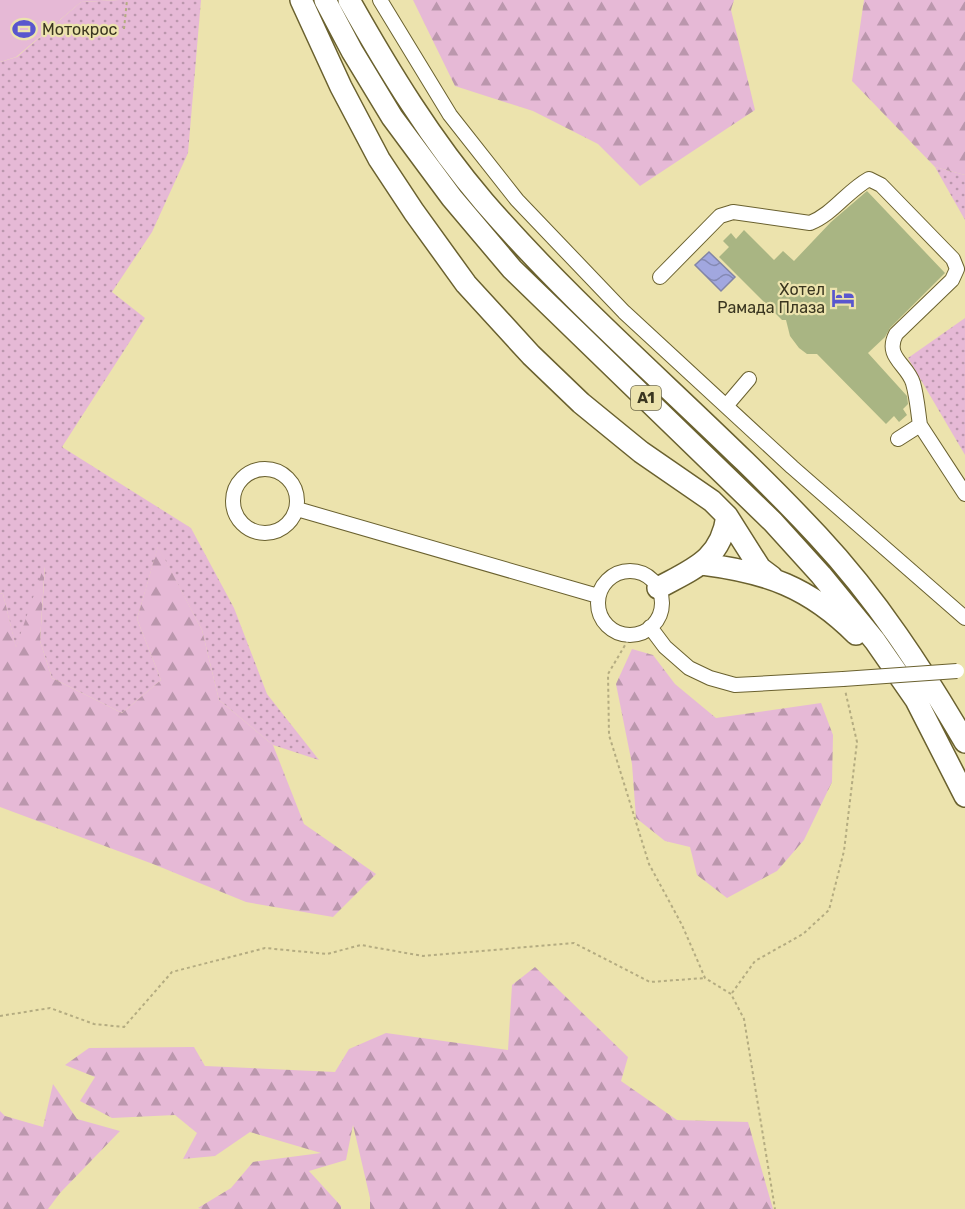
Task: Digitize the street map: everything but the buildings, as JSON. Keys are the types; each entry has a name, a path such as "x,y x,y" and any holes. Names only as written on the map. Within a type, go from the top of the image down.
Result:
{"highway":[{"path":"301,0 341,87 379,159 466,284 531,355 580,403 641,452 712,501 727,516 760,568 772,578"},
{"name":"A1","path":"325,0 352,51 392,117 452,198 512,268 773,522 821,575 875,641 916,700 965,796"},
{"name":"A1","path":"349,0 376,49 429,134 483,201 595,320 707,425 819,537 887,620 965,742"},
{"path":"658,588 702,564 713,554 721,540 727,516"},
{"path":"702,564 749,571 772,578 802,591 847,624 872,649 918,715 965,800"}],"street":[{"path":"380,0 450,115 517,200 624,312 792,468 965,618"},
{"path":"660,277 720,216 733,212 810,223 821,219 858,185 869,179 881,185 953,259 957,269 952,280 896,334 891,342 892,351 912,381 920,425 965,494"},
{"path":"726,406 749,379"},
{"path":"898,439 920,425"},
{"path":"272,470 290,480 295,489 297,508 285,527 264,534 244,525 237,516 234,494 238,485 253,472 272,470"},
{"path":"297,508 598,596"},
{"path":"625,571 645,574 658,588 662,599 661,609 657,619 641,633 621,634 605,623 600,615 598,596 608,579 625,571"},
{"path":"650,627 665,648 689,668 710,678 735,685 961,671"},
{"path":"939,698 965,727"}],"path":[{"path":"124,29 127,0"},
{"path":"631,635 608,674 609,735 649,864 682,925 705,978 731,994 744,1019 776,1209"},
{"path":"731,994 755,961 803,934 829,910 844,851 857,742 843,679"},
{"path":"0,1016 50,1008 93,1024 124,1027 172,972 265,948 327,954 361,945 423,956 574,943 650,982 705,978"}],"green space":[{"name":"Мотокрос","path":"0,0 119,0 81,2 16,57 0,62"},
{"path":"201,0 188,153 152,232 112,292 145,318 62,447 191,528 234,608 267,694 319,760 273,745 219,700 202,630 158,547 137,619 161,680 122,713 52,678 40,641 45,566 16,648 3,594 0,593 0,62 17,57 81,2"},
{"path":"413,0 734,0 731,10 755,110 640,186 598,144 533,111 455,86"},
{"path":"864,0 965,0 965,175 935,167 852,81"},
{"path":"935,167 965,175 965,220"},
{"path":"965,318 965,455 908,358"},
{"path":"158,546 202,630 219,700 273,745 304,824 376,874 333,917 246,902 153,864 0,807 0,593 3,594 16,647 45,563 40,641 52,678 122,713 161,680 137,619"},
{"path":"632,649 653,655 675,684 716,718 821,703 833,735 832,782 804,840 777,871 727,898 697,875 690,847 665,841 636,818 632,764 616,684"},
{"path":"535,967 628,1057 621,1081 677,1120 748,1122 773,1209 370,1209 370,1198 353,1125 346,1160 309,1171 341,1206 341,1209 198,1208 231,1188 253,1162 321,1153 250,1132 215,1156 183,1159 197,1133 175,1115 112,1118 80,1101 95,1077 65,1065 89,1048 194,1047 205,1066 335,1072 349,1049 386,1033 508,1050 512,985"},
{"path":"53,1084 77,1119 120,1131 60,1193 48,1209 0,1209 0,1111 5,1116 43,1127"}],"water":[{"path":"709,252 735,277 721,291 695,265"}],"place":[{"name":"Мотокрос","path":"24,29"},
{"name":"Хотел Рамада Плаза","path":"843,298"}]}
